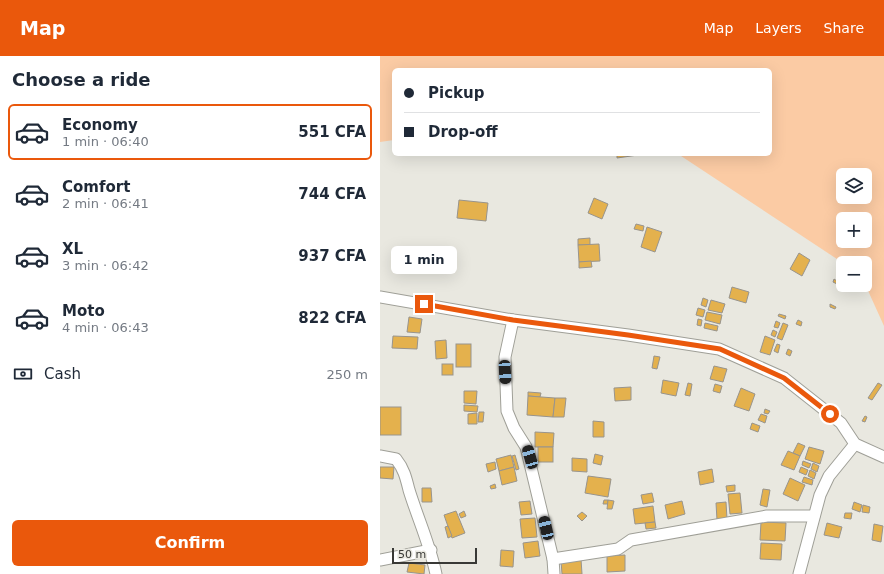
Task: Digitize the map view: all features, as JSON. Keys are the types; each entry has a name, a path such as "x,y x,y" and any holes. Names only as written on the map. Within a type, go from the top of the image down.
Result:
{"street":[{"path":"380,297 513,320 720,349 784,378 841,423 855,444 884,457"},
{"path":"513,320 505,357 506,411 514,428 526,447 553,559 554,574"},
{"path":"799,574 820,495 829,476 855,444"},
{"path":"380,456 396,459 404,468 409,490 431,550 436,574"},
{"path":"553,559 618,549 631,540 736,521 767,516 814,516"},
{"path":"380,560 431,550"}],"shaded area":[{"path":"380,56 884,56 884,326 869,292 872,292 872,256 836,256 836,258 681,156 772,156 772,68 392,68 392,140 380,142"}],"building":[{"path":"617,156 631,156 617,158"},
{"path":"594,198 608,204 602,219 588,213"},
{"path":"459,200 488,203 486,221 457,218"},
{"path":"636,224 644,226 643,231 634,229"},
{"path":"647,227 662,232 655,252 641,247"},
{"path":"590,238 590,245 578,245 578,239"},
{"path":"599,244 600,261 579,262 578,245"},
{"path":"799,253 810,260 802,276 790,269"},
{"path":"591,261 592,267 579,268 579,262"},
{"path":"732,287 749,292 746,303 729,298"},
{"path":"703,298 708,300 706,307 701,305"},
{"path":"711,300 725,304 722,313 708,310"},
{"path":"830,304 836,307 835,309 830,307"},
{"path":"698,308 705,310 703,317 696,315"},
{"path":"707,312 722,315 720,324 705,320"},
{"path":"779,314 786,316 785,319 778,316"},
{"path":"409,317 422,319 420,333 407,332"},
{"path":"698,319 702,320 701,326 697,325"},
{"path":"798,320 802,322 801,326 796,324"},
{"path":"776,321 780,323 778,328 774,327"},
{"path":"705,323 718,326 717,331 704,328"},
{"path":"783,323 788,325 782,340 777,338"},
{"path":"773,330 777,332 775,337 771,335"},
{"path":"393,336 418,337 417,349 392,348"},
{"path":"765,336 775,340 770,355 760,352"},
{"path":"446,340 447,358 436,359 435,341"},
{"path":"456,344 471,344 471,367 456,367"},
{"path":"777,344 780,345 778,353 774,351"},
{"path":"788,349 792,351 790,356 786,354"},
{"path":"654,356 660,357 657,369 652,368"},
{"path":"442,364 453,364 453,375 442,375"},
{"path":"714,366 727,369 723,382 710,379"},
{"path":"663,380 679,383 676,396 661,393"},
{"path":"688,383 692,384 690,396 685,395"},
{"path":"878,383 882,385 872,400 868,398"},
{"path":"715,384 722,386 720,393 713,391"},
{"path":"631,387 631,400 615,401 614,388"},
{"path":"741,388 755,394 749,411 734,406"},
{"path":"464,391 477,391 476,404 464,403"},
{"path":"528,392 541,393 540,397 528,396"},
{"path":"528,396 555,398 553,417 527,415"},
{"path":"555,398 566,398 564,417 553,417"},
{"path":"464,405 478,406 477,412 464,411"},
{"path":"380,407 401,407 401,435 380,435"},
{"path":"765,409 770,411 768,414 764,413"},
{"path":"479,412 484,412 483,422 478,422"},
{"path":"477,413 477,424 468,424 468,414"},
{"path":"761,414 767,416 765,423 758,420"},
{"path":"865,416 867,417 865,422 862,421"},
{"path":"593,421 604,422 604,437 593,437"},
{"path":"752,423 760,426 758,432 750,429"},
{"path":"535,432 554,433 553,447 535,447"},
{"path":"798,443 805,446 800,456 793,453"},
{"path":"538,447 553,447 553,462 538,462"},
{"path":"809,447 824,451 820,464 805,459"},
{"path":"788,451 800,456 794,470 781,465"},
{"path":"595,454 603,456 601,465 593,463"},
{"path":"511,455 514,467 499,471 496,459"},
{"path":"515,455 519,469 516,470 512,456"},
{"path":"572,458 587,459 587,472 572,471"},
{"path":"803,461 811,464 809,468 802,465"},
{"path":"495,462 496,469 488,472 486,464"},
{"path":"813,463 819,466 817,472 811,469"},
{"path":"380,467 394,467 393,479 380,478"},
{"path":"514,467 517,481 502,485 499,471"},
{"path":"801,467 808,470 806,475 799,472"},
{"path":"712,469 714,482 700,485 698,472"},
{"path":"810,470 816,473 814,479 808,476"},
{"path":"588,476 611,479 608,497 585,493"},
{"path":"804,477 813,480 812,485 802,482"},
{"path":"790,478 805,485 798,501 783,494"},
{"path":"495,484 496,488 491,489 490,486"},
{"path":"735,485 735,491 727,492 726,486"},
{"path":"422,488 431,488 432,502 422,502"},
{"path":"763,489 770,490 767,507 760,505"},
{"path":"652,493 654,502 643,504 641,495"},
{"path":"740,493 742,513 730,514 728,494"},
{"path":"604,500 608,500 608,504 603,504"},
{"path":"608,500 614,501 612,509 607,509"},
{"path":"530,501 532,514 521,515 519,502"},
{"path":"682,501 685,514 668,519 665,505"},
{"path":"726,502 727,519 717,520 716,503"},
{"path":"854,502 862,505 860,512 852,509"},
{"path":"863,505 870,507 869,513 862,512"},
{"path":"653,506 655,522 635,524 633,509"},
{"path":"456,511 465,533 452,538 444,515"},
{"path":"464,511 466,516 461,518 459,514"},
{"path":"582,512 587,516 582,521 577,516"},
{"path":"845,513 852,513 851,519 844,518"},
{"path":"535,518 537,537 522,538 520,519"},
{"path":"655,522 656,528 646,529 645,523"},
{"path":"761,522 786,523 785,541 760,540"},
{"path":"827,523 842,527 839,538 824,535"},
{"path":"874,524 883,526 881,542 872,540"},
{"path":"448,526 452,536 448,538 445,527"},
{"path":"538,541 540,556 525,558 523,543"},
{"path":"761,543 782,544 781,560 760,559"},
{"path":"501,550 514,551 513,567 500,566"},
{"path":"625,555 625,571 607,572 607,556"},
{"path":"581,559 582,574 562,574 561,561"},
{"path":"409,563 425,565 424,574 407,572"}],"route":[{"path":"424,304 513,320 720,349 784,378 830,414"}]}
